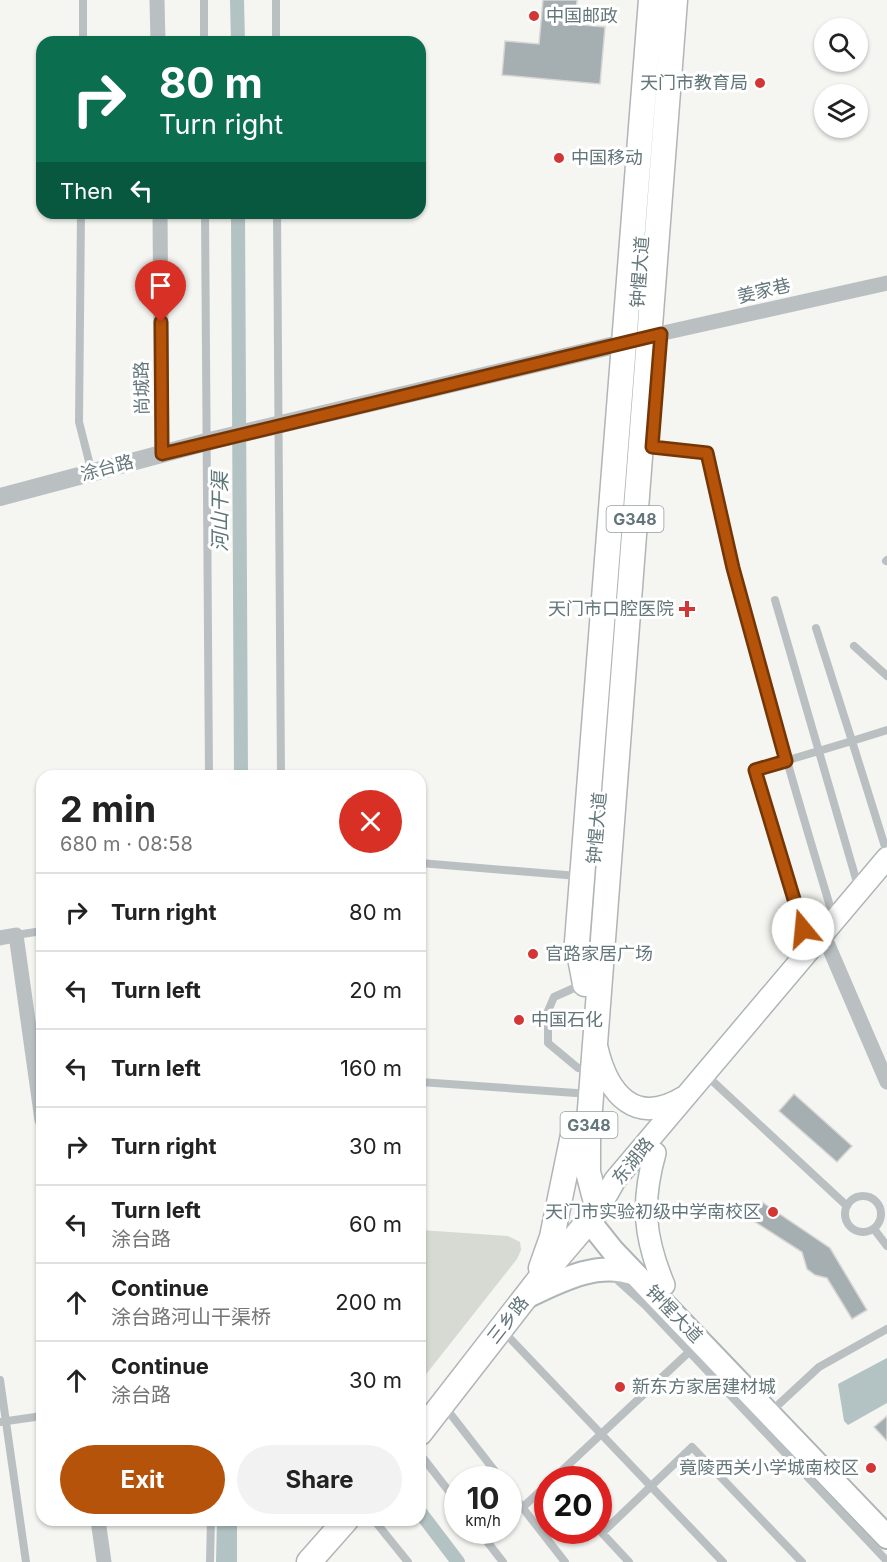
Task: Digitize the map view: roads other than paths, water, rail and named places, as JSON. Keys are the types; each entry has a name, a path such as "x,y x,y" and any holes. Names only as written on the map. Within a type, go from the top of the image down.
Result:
{"highway":[{"path":"649,94 651,0"},
{"name":"钟惺大道","path":"594,1215 587,1152 594,1039 622,753 642,338 649,94 661,0"},
{"name":"钟惺大道","path":"594,1215 579,1199 573,1172 573,1135 642,338 668,157 675,0"},
{"path":"668,157 685,0"},
{"path":"622,753 652,447 642,338"},
{"path":"585,984 577,942 582,876 642,338"},
{"path":"526,1297 540,1271 552,1237 573,1135"},
{"name":"三乡路","path":"426,1425 526,1297 594,1215"},
{"path":"309,1562 341,1526"}],"main road":[{"name":"东湖路","path":"819,947 834,920 887,858"},
{"name":"东湖路","path":"594,1215 626,1186 655,1153 709,1078 819,947 887,874"},
{"path":"594,1039 604,1076 616,1094 626,1101 643,1108 653,1108 665,1106 687,1095"},
{"name":"东湖路","path":"594,1215 615,1179 687,1095 709,1078"},
{"path":"655,1153 647,1188 646,1234 664,1285"},
{"name":"钟惺大道","path":"594,1215 635,1274 887,1537"},
{"name":"钟惺大道","path":"594,1215 618,1237 887,1518"},
{"path":"526,1297 566,1278 605,1269 617,1269 635,1274"}],"street":[{"path":"157,0 158,36"},
{"name":"尚城路","path":"160,219 162,454"},
{"name":"姜家巷","path":"642,338 887,283"},
{"path":"275,425 642,338"},
{"name":"涂台路","path":"0,497 275,425"},
{"path":"0,938 16,935 36,1077"},
{"path":"819,947 887,1082"},
{"path":"99,1526 104,1562"}],"lane":[{"path":"82,36 83,0"},
{"path":"204,0 204,36"},
{"path":"276,0 276,36"},
{"path":"81,219 79,422 92,473"},
{"path":"205,219 210,441 209,770"},
{"path":"278,219 275,425 281,770"},
{"path":"652,447 707,453 733,568 786,761 834,920"},
{"path":"775,600 817,752 860,890"},
{"path":"816,628 887,853"},
{"path":"854,646 887,676"},
{"path":"819,947 755,770 887,730"},
{"path":"426,863 582,876"},
{"path":"16,935 36,932"},
{"path":"578,1068 548,1043 548,1011 554,997 585,984"},
{"path":"709,1078 848,1206"},
{"path":"426,1082 576,1093"},
{"path":"856,1198 873,1199 881,1214 874,1229 863,1232 852,1228 846,1218 848,1206 856,1198"},
{"path":"874,1229 887,1246"},
{"path":"605,1269 624,1284 887,1561"},
{"path":"501,1329 723,1562"},
{"path":"778,1404 819,1367 887,1329"},
{"path":"567,1466 689,1352"},
{"path":"0,1380 3,1422 26,1562"},
{"path":"443,1404 491,1466"},
{"path":"3,1422 36,1417"},
{"path":"629,1562 602,1533 692,1447 802,1562"},
{"path":"426,1462 444,1485"},
{"path":"534,1497 523,1507 565,1562"},
{"path":"210,1562 211,1526"},
{"path":"379,1526 408,1562"},
{"path":"489,1544 503,1562"}],"waterway":[{"name":"河山干渠","path":"237,0 238,36"},
{"name":"河山干渠","path":"238,219 241,770"},
{"name":"河山干渠","path":"426,1520 458,1562"}],"place":[{"name":"中国邮政","path":"534,16"},
{"name":"天门市教育局","path":"760,83"},
{"name":"中国移动","path":"559,158"},
{"name":"天门市口腔医院","path":"687,609"},
{"name":"官路家居广场","path":"533,954"},
{"name":"中国石化","path":"519,1020"},
{"name":"天门市实验初级中学南校区","path":"773,1212"},
{"name":"新东方家居建材城","path":"620,1387"},
{"name":"竟陵西关小学城南校区","path":"871,1468"}]}
